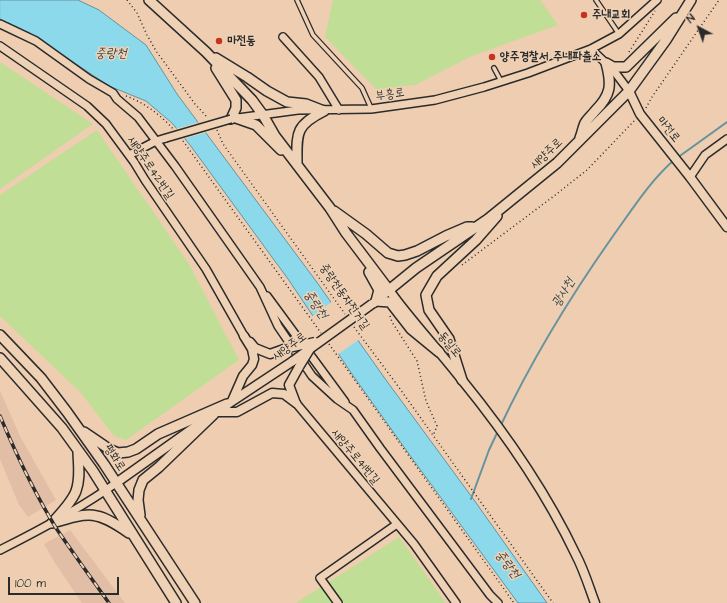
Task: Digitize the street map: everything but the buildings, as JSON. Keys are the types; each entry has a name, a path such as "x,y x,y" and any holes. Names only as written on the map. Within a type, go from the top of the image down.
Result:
{"main road":[{"path":"149,0 206,52 252,100 263,115"},
{"path":"606,63 613,67 626,67 690,3"},
{"path":"629,91 662,46 690,3"},
{"path":"206,52 287,102 306,104 324,111"},
{"path":"206,52 236,100 234,119 256,125 300,168"},
{"path":"580,139 585,122 599,107 608,93 610,77 606,63"},
{"name":"새양주로","path":"389,290 416,268 488,219 557,163 629,91"},
{"path":"300,168 297,141 300,128 312,117 324,111"},
{"name":"동일로","path":"263,115 275,136 330,208 389,290"},
{"path":"462,380 448,339 429,310 426,295 437,276 476,240 511,200"},
{"path":"330,208 366,234 388,253 398,256 417,251 436,240 467,227 475,227"},
{"path":"346,232 379,290 374,302 390,302 411,329 439,352"},
{"name":"평화로","path":"0,335 41,378 80,430 195,603"},
{"name":"평화로","path":"0,358 47,411 78,450 176,603"},
{"path":"80,430 109,449 118,453 128,452 136,449 158,434 230,403"},
{"path":"140,519 138,495 143,480 215,413"},
{"path":"52,523 63,511 76,491 78,476 78,450"},
{"path":"52,523 82,515 92,515 108,519 133,536"}],"street":[{"name":"부흥로","path":"129,155 156,141 234,119 298,110 371,110 436,100 501,82 591,50 619,34 658,3"},
{"path":"0,24 36,41 89,79 113,93 117,99 138,117 349,408"},
{"path":"283,37 318,77 339,110"},
{"name":"새양주로42번길","path":"0,46 94,112 106,124 129,155 206,269 244,336"},
{"name":"마전로","path":"591,50 614,71 629,91 640,114 688,174 727,228"},
{"path":"688,174 705,155 727,139"},
{"path":"260,287 278,326 312,376 337,399 353,410 490,595 498,603"},
{"name":"동일로","path":"389,290 402,308 462,380 516,451 542,491 574,549 595,603"},
{"name":"새양주로","path":"0,550 52,523 105,491 293,360 389,290"},
{"path":"244,336 256,348 270,354 284,349 315,344"},
{"path":"230,403 243,376 252,365 254,359 252,349 244,336"},
{"path":"296,403 289,385 315,344"},
{"path":"215,413 237,412 272,393 284,394 296,403"},
{"name":"새양주로41번길","path":"296,403 414,544 456,603"},
{"path":"338,603 320,578 396,524"}],"lane":[{"path":"297,0 313,35 362,88 371,110"},
{"path":"596,0 619,34"},
{"path":"494,68 501,82"}],"path":[{"path":"126,0 137,13 156,51 195,104 209,119"},
{"path":"646,108 719,0"},
{"path":"626,57 658,3"},
{"path":"458,268 587,170 634,122 635,119"},
{"name":"중랑천동자전거길","path":"215,127 223,144 347,318"},
{"path":"390,316 392,322 417,361 426,401 437,426 433,436"},
{"name":"중랑천동자전거길","path":"352,324 553,603"}],"shaded area":[{"path":"0,391 20,436 56,500 28,517 19,505 0,459"},
{"path":"70,530 125,603 82,603 44,544"}],"green space":[{"path":"333,0 540,0 558,25 472,56 415,85 376,89 325,37"},
{"path":"0,62 93,124 0,189"},
{"path":"97,130 189,264 239,360 126,440 114,436 81,393 0,316 0,195"},
{"path":"399,537 446,603 296,603"}],"water":[{"name":"중랑천","path":"0,0 78,0 99,10 146,45 177,94 316,281 547,603 518,603 354,377 288,279 190,145 172,123 146,101 109,86 28,32 0,19"}],"pier":[{"path":"200,122 208,132 183,139 175,129"},
{"path":"333,301 360,339 337,355 311,317"}],"waterway":[{"name":"광사천","path":"677,158 727,122"},
{"name":"광사천","path":"500,427 538,353 582,282 641,196 674,160"},
{"name":"광사천","path":"471,499 489,450 498,431"}],"railway":[{"path":"0,416 40,501 62,537 109,603"}],"place":[{"name":"주내교회","path":"584,15"},
{"name":"마전동","path":"219,41"},
{"name":"양주경찰서 주내파출소","path":"492,57"}]}
